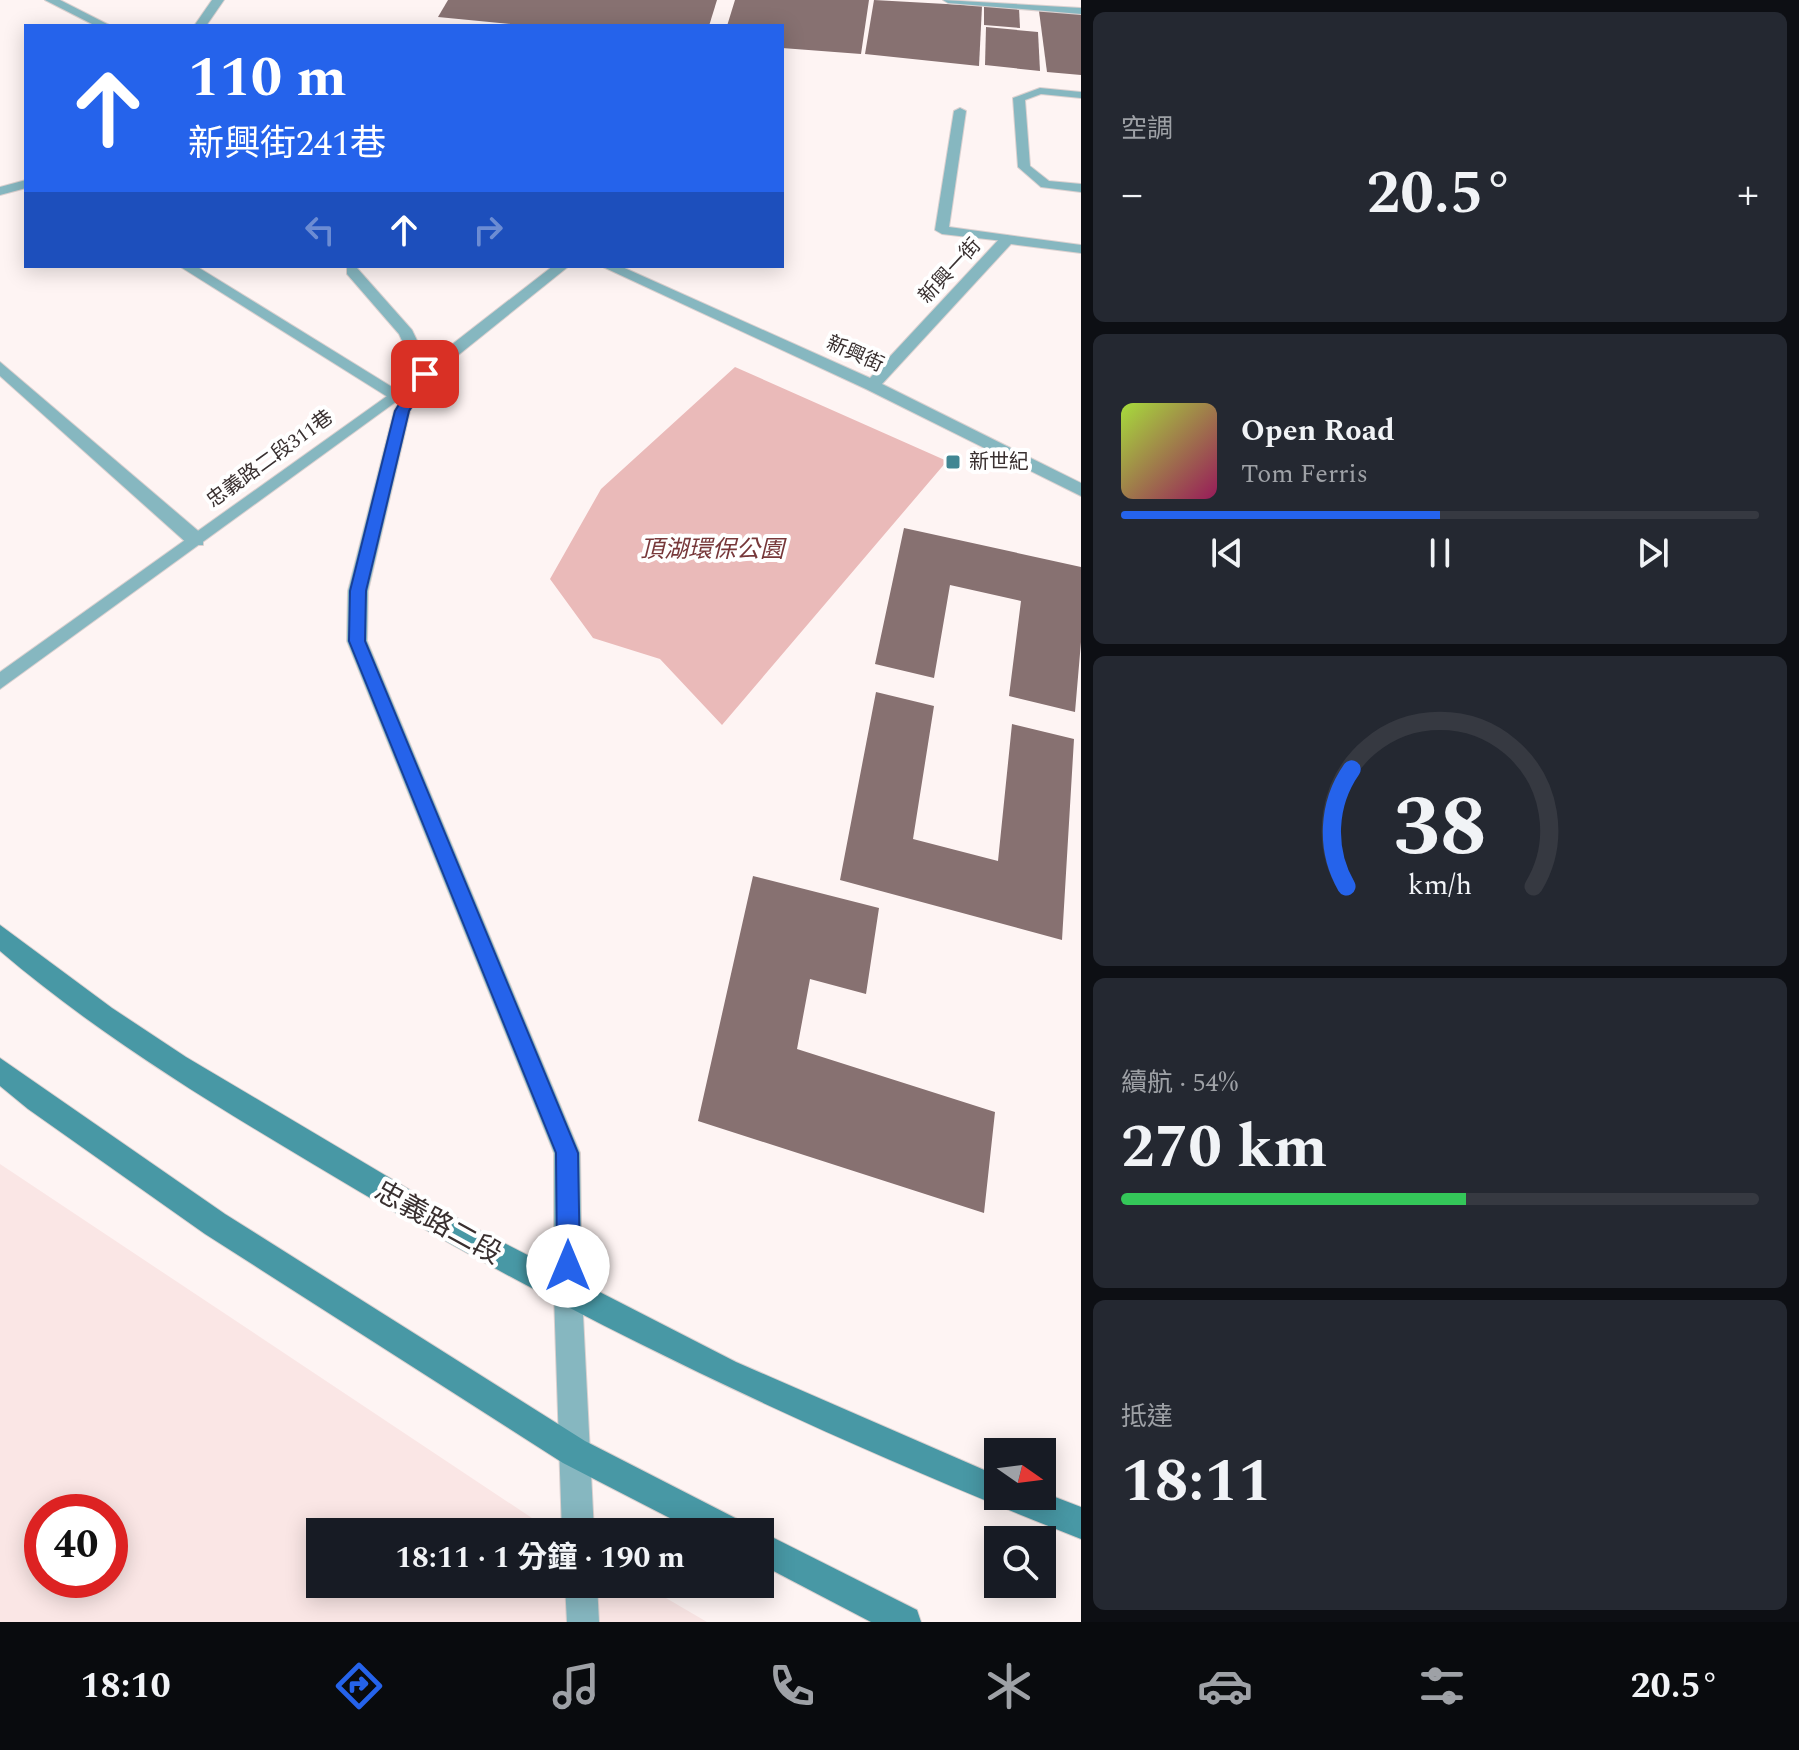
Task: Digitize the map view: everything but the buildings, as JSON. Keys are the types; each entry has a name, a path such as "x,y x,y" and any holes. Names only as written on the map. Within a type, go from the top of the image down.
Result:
{"main road":[{"name":"忠義路二段","path":"0,936 176,1066 399,1202 568,1295 898,1452 984,1486"},
{"path":"0,1070 37,1100 215,1224 574,1452 703,1518"},
{"path":"1048,1510 1081,1523"},
{"path":"774,1554 905,1622"}],"street":[{"path":"51,0 101,24"},
{"path":"201,24 218,0"},
{"path":"0,191 24,185"},
{"name":"新興一街","path":"872,385 1007,239 1081,249"},
{"path":"189,268 397,395"},
{"name":"忠義路二段311巷","path":"425,374 559,268"},
{"name":"新興街","path":"612,268 872,385 1081,490"},
{"path":"352,271 406,333 425,374 402,411 358,591 357,641 567,1153 568,1295 577,1518"},
{"path":"0,367 196,540"},
{"path":"582,1598 583,1622"}],"lane":[{"path":"948,0 1081,11"},
{"path":"1081,95 1040,91 1019,98 1024,167 1045,184 1081,188"},
{"path":"960,111 942,230 1007,239"},
{"name":"忠義路二段311巷","path":"0,682 425,374"}],"shaded area":[{"path":"0,1164 532,1518 306,1518 306,1598 666,1598 707,1622 0,1622"}],"green space":[{"name":"頂湖環保公園","path":"735,367 947,461 722,725 660,659 593,638 550,579 601,489"}],"place":[{"name":"新世紀","path":"953,462"}],"route":[{"path":"425,374 402,411 358,591 357,641 567,1153 568,1266"}]}
